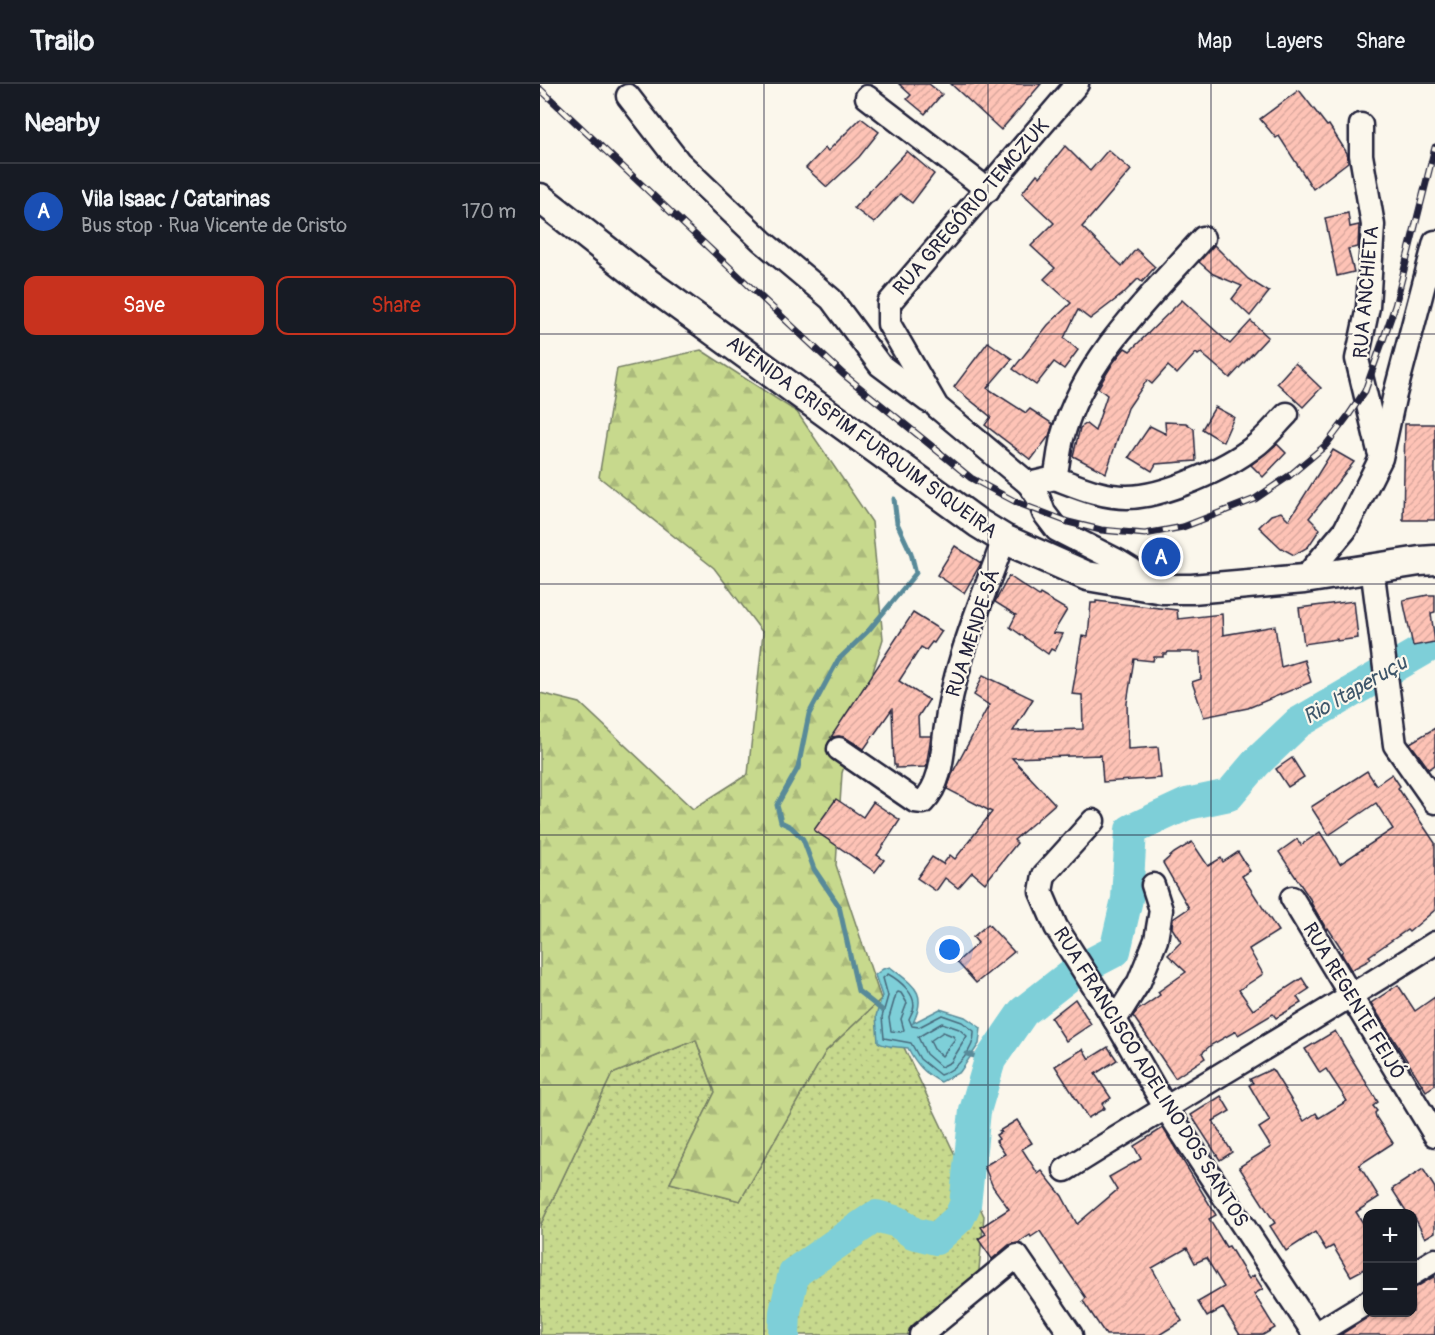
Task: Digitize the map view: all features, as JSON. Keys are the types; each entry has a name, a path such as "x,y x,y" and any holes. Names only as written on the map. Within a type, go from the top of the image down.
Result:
{"main road":[{"name":"AVENIDA CRISPIM FURQUIM SIQUEIRA","path":"540,198 648,283 978,523 1004,539 1087,576 1163,589 1192,589 1304,579 1372,567 1435,560"}],"street":[{"name":"RUA GREGÓRIO TEMCZUK","path":"937,408 889,324 889,303 1077,84"},
{"path":"628,96 680,162 762,242 831,299 880,365 937,408 1029,484 1039,499 1044,513 1058,530 1118,561 1163,589"},
{"path":"867,98 988,190"},
{"name":"RUA ANCHIETA","path":"1361,125 1361,155 1373,225 1368,307 1357,359 1381,458"},
{"path":"1056,478 1062,438 1075,403 1101,356 1140,308 1203,238"},
{"path":"1304,579 1345,530 1381,458 1394,398 1435,242"},
{"path":"1029,484 1056,478 1096,493 1128,497 1164,490 1210,474 1246,452 1287,414"},
{"name":"RUA MENDE SÁ","path":"839,749 915,801 923,802 929,797 940,773 947,713 961,655 1004,539"},
{"path":"1372,567 1395,745 1435,802"},
{"name":"RUA FRANCISCO ADELINO DOS SANTOS","path":"1093,821 1044,875 1041,892 1056,927 1115,1020 1166,1107 1315,1335"},
{"path":"1115,1020 1139,982 1155,940 1161,910 1153,885"},
{"name":"RUA REGENTE FEIJÓ","path":"1292,898 1435,1135"},
{"path":"1065,1170 1435,944"},
{"path":"921,1335 1017,1256 1071,1335"},
{"path":"1417,1271 1435,1260"},
{"path":"1315,1335 1363,1305"}],"green space":[{"path":"701,350 797,412 872,522 883,639 842,773 836,865 881,999 826,1051 740,1201 670,1183 715,1092 696,1040 612,1074 540,1226 540,693 580,703 693,809 748,774 763,633 714,568 599,477 617,369"},
{"path":"881,999 984,1216 976,1302 941,1335 540,1335 540,1226 612,1074 696,1040 715,1092 670,1183 740,1201 826,1051"}],"water":[{"path":"890,967 912,985 919,997 913,1023 940,1009 965,1017 981,1028 979,1044 960,1072 941,1082 922,1068 908,1048 888,1046 878,1042 876,1016 882,996 875,975"}],"building":[{"path":"899,84 929,84 942,94 925,114 907,99 911,95"},
{"path":"951,84 1041,84 1001,130"},
{"path":"1299,90 1327,126 1329,125 1347,153 1348,162 1313,189 1279,136 1276,138 1260,119"},
{"path":"861,118 879,132 859,157 827,187 806,168 825,148 828,151"},
{"path":"1065,146 1090,171 1108,150 1131,170 1082,227 1122,266 1136,249 1155,267 1142,282 1138,279 1123,294 1090,319 1078,310 1064,338 1078,350 1064,369 1054,362 1036,385 1013,369 1048,325 1071,303 1044,279 1055,268 1031,246 1054,223 1022,193 1037,174 1040,177"},
{"path":"907,151 934,174 912,203 900,194 874,223 854,208"},
{"path":"1348,213 1350,227 1359,225 1358,247 1348,249 1354,272 1337,276 1325,218"},
{"path":"1214,245 1248,279 1269,292 1250,316 1232,299 1242,286 1213,274 1199,262"},
{"path":"1182,300 1230,344 1251,321 1268,337 1230,378 1201,353 1198,355 1196,353 1177,374 1168,366 1152,384 1147,380 1128,408 1106,473 1073,456 1080,428 1086,424 1095,431 1107,395 1098,388 1113,363 1125,348 1130,351"},
{"path":"988,342 1012,359 987,388 1026,413 1030,409 1053,424 1049,436 1031,460 985,425 991,417 954,387"},
{"path":"1295,363 1321,388 1303,407 1277,383"},
{"path":"1215,407 1234,417 1223,442 1202,429"},
{"path":"1165,422 1186,423 1194,429 1196,461 1156,464 1152,471 1129,457 1150,426 1166,434"},
{"path":"1405,424 1435,424 1435,520 1403,520"},
{"path":"1277,444 1286,453 1263,477 1251,465"},
{"path":"1333,450 1354,462 1309,518 1320,529 1308,547 1294,555 1281,548 1259,527 1271,515 1281,512 1289,520"},
{"path":"955,546 981,563 964,593 937,575"},
{"path":"1009,576 1039,596 1040,594 1067,610 1053,633 1063,634 1055,651 1051,649 1048,654 1010,627 1016,615 995,602"},
{"path":"1435,595 1435,612 1431,613 1435,642 1413,646 1403,600"},
{"path":"1096,601 1177,610 1178,619 1222,614 1223,635 1275,626 1281,667 1304,660 1311,682 1248,708 1204,717 1192,682 1201,679 1200,652 1168,652 1163,654 1163,657 1154,657 1153,661 1134,659 1127,703 1128,749 1158,747 1161,778 1103,782 1101,755 1012,758 1055,804 1014,840 1017,843 985,883 972,872 958,888 945,878 936,891 917,878 932,857 943,864 950,855 955,859 992,812 947,789 953,772 989,705 974,695 983,675 1033,699 1013,731 1083,729 1082,695 1072,694 1082,636 1088,637 1091,603 1096,603"},
{"path":"1354,601 1358,638 1304,644 1299,608"},
{"path":"913,613 942,631 926,650 921,647 899,681 929,700 918,717 919,736 931,736 926,767 896,768 892,709 864,749 846,738 831,737"},
{"path":"1435,728 1435,765 1429,769 1410,743"},
{"path":"1292,758 1304,777 1288,787 1276,769"},
{"path":"1367,771 1376,785 1392,774 1400,786 1398,788 1435,843 1435,910 1409,932 1407,930 1369,956 1371,958 1368,961 1351,970 1341,953 1343,951 1328,928 1327,930 1312,902 1279,852 1297,839 1301,845 1320,832 1340,864 1393,829 1376,803 1329,835 1311,807"},
{"path":"836,799 863,817 873,802 900,820 877,855 884,860 875,872 814,830"},
{"path":"1192,842 1208,866 1221,858 1223,862 1238,852 1250,871 1242,876 1278,931 1249,949 1263,974 1239,990 1253,1010 1302,978 1309,989 1297,997 1301,1003 1276,1018 1273,1014 1238,1035 1236,1031 1211,1045 1202,1053 1205,1058 1175,1078 1133,1016 1160,995 1158,992 1186,972 1168,955 1181,942 1172,928 1173,919 1189,908 1163,863"},
{"path":"988,924 1014,952 976,983 957,962 978,943 973,937"},
{"path":"1398,985 1415,1011 1435,997 1435,1085 1426,1091 1371,1003"},
{"path":"1075,999 1091,1024 1066,1041 1051,1018"},
{"path":"1335,1031 1378,1102 1373,1106 1377,1111 1376,1117 1393,1143 1359,1165 1379,1197 1356,1212 1363,1223 1363,1270 1351,1276 1333,1246 1326,1250 1315,1232 1286,1251 1270,1226 1275,1223 1239,1167 1271,1147 1259,1128 1270,1121 1249,1085 1253,1083 1250,1079 1272,1069 1304,1121 1316,1113 1319,1118 1347,1101 1326,1069 1320,1073 1305,1049"},
{"path":"1108,1047 1117,1060 1095,1074 1111,1098 1102,1104 1105,1108 1088,1118 1055,1066 1083,1049 1089,1059"},
{"path":"1221,1096 1230,1111 1213,1121 1232,1152 1220,1160 1191,1115"},
{"path":"1017,1120 1032,1143 1022,1149 1038,1174 1042,1171 1062,1196 1077,1224 1117,1190 1109,1177 1141,1159 1134,1146 1163,1128 1216,1215 1209,1219 1226,1247 1229,1246 1249,1279 1254,1275 1263,1289 1254,1294 1275,1328 1263,1335 1240,1335 1223,1308 1207,1317 1198,1302 1224,1287 1206,1258 1195,1263 1187,1248 1152,1268 1182,1321 1159,1335 1106,1335 1083,1301 1086,1298 1040,1231 1018,1243 1009,1245 992,1259 978,1239 986,1234 981,1227 1009,1209 993,1187 984,1166 1005,1154 996,1141 999,1139 996,1135"},
{"path":"1423,1169 1435,1188 1435,1232 1425,1238 1417,1222 1417,1209 1405,1209 1392,1189"},
{"path":"1435,1276 1435,1335 1340,1335 1368,1317 1417,1317 1417,1287"}],"waterway":[{"path":"882,1010 858,991 839,906 814,869 803,839 791,827 781,822 777,805 798,768 809,714 838,660 869,630 916,573 911,553 897,523 894,499"},
{"name":"Rio Itaperuçu","path":"1094,962 1115,951 1127,899 1131,830 1187,804 1229,795 1256,763 1298,723 1435,643"},
{"name":"Rio Itaperuçu","path":"784,1335 785,1312 794,1273 876,1216 898,1222 913,1233 936,1239 959,1218 965,1205 975,1111 990,1060 1023,1012 1069,976"},
{"path":"967,1054 990,1060"}],"railway":[{"path":"540,89 843,374 971,478 1018,503 1068,522 1101,530 1145,534 1183,527 1255,499 1289,476 1326,445 1348,416 1365,391 1395,306 1435,147"}],"place":[{"name":"Vila Isaac / Catarinas","path":"1161,557"}]}
